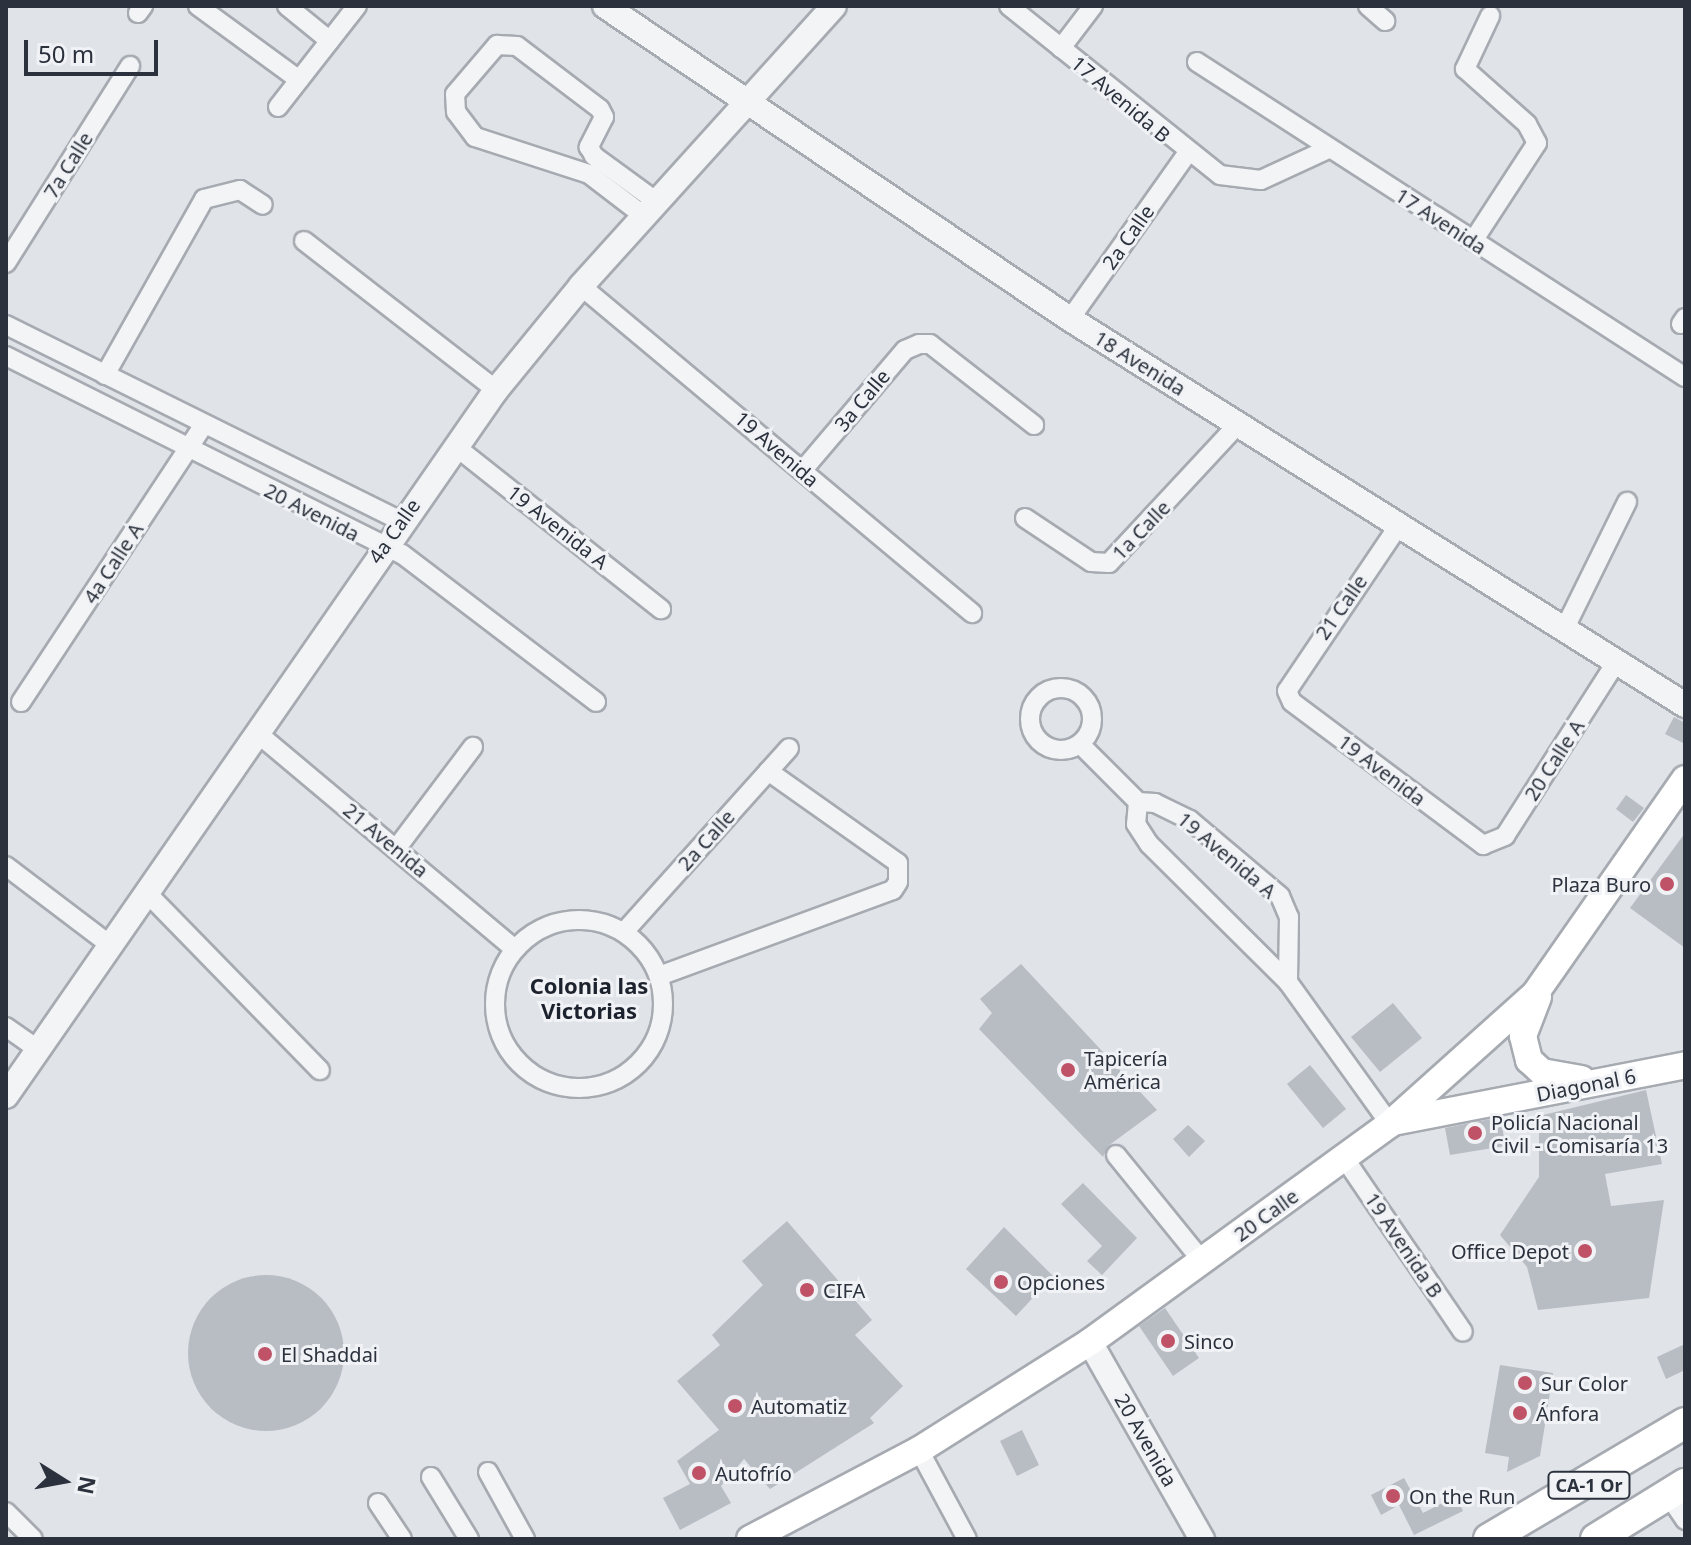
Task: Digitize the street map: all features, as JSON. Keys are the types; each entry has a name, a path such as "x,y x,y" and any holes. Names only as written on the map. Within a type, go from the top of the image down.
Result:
{"highway":[{"name":"CA-1 Or","path":"1489,1539 1685,1423"},
{"name":"CA-1 Or","path":"1596,1539 1680,1500"}],"main road":[{"name":"20 Calle","path":"750,1539 919,1450 1090,1342 1391,1123 1544,983 1685,779"},
{"path":"1544,983 1525,1027 1529,1060 1564,1078 1615,1080"},
{"name":"Diagonal 6","path":"1391,1123 1685,1065"}],"street":[{"path":"198,6 299,80"},
{"path":"287,6 330,41"},
{"path":"278,107 357,6"},
{"name":"18 Avenida","path":"605,6 745,104 1070,319 1685,705"},
{"name":"4a Calle","path":"6,1096 381,548 496,390 581,286 834,6"},
{"name":"17 Avenida B","path":"1009,6 1187,154 1240,181 1287,171 1328,149"},
{"path":"1061,48 1093,6"},
{"path":"1368,6 1385,21"},
{"path":"1473,241 1537,143 1527,124 1465,69 1490,16"},
{"path":"497,45 517,46 600,109 604,117 589,147 594,156 650,209 589,174 475,137 456,112 455,94 497,45"},
{"name":"17 Avenida","path":"1197,62 1685,377"},
{"name":"7a Calle","path":"6,263 130,66"},
{"name":"2a Calle","path":"1070,319 1187,154"},
{"path":"105,375 204,199 240,190 263,205"},
{"path":"304,241 496,390"},
{"name":"19 Avenida","path":"581,286 972,613"},
{"name":"20 Avenida","path":"6,325 400,521"},
{"name":"3a Calle","path":"802,471 905,350 930,344 1034,425"},
{"name":"20 Avenida","path":"6,356 381,548 402,554 596,702"},
{"name":"4a Calle A","path":"21,702 204,424"},
{"name":"1a Calle","path":"1025,518 1091,562 1109,563 1238,424"},
{"name":"19 Avenida A","path":"455,446 661,609"},
{"path":"1564,630 1627,502"},
{"name":"21 Calle","path":"1287,691 1399,525"},
{"name":"20 Calle A","path":"1483,845 1505,836 1617,661"},
{"name":"19 Avenida","path":"1287,691 1292,702 1483,845"},
{"name":"21 Avenida","path":"256,732 515,949"},
{"name":"19 Avenida A","path":"1080,744 1138,802 1155,803 1190,820 1280,896 1289,917 1288,982"},
{"path":"396,849 473,747"},
{"name":"2a Calle","path":"624,932 789,748"},
{"path":"659,976 893,890 898,863 768,771"},
{"name":"19 Avenida A","path":"1138,802 1136,824 1149,844 1288,982 1391,1123"},
{"path":"6,866 110,945"},
{"path":"146,892 320,1070"},
{"path":"592,920 624,932 659,976 658,1034 636,1067 602,1086 564,1088 528,1072 503,1042 496,993 515,949 558,922 592,920"},
{"path":"6,1027 38,1049"},
{"path":"1116,1155 1202,1261"},
{"name":"19 Avenida B","path":"1345,1159 1463,1332"},
{"name":"20 Avenida","path":"1090,1342 1202,1539"},
{"path":"919,1450 967,1539"},
{"path":"488,1472 525,1539"},
{"path":"431,1477 469,1539"},
{"path":"378,1503 402,1539"},
{"path":"6,1512 33,1539"}],"building":[{"path":"1674,717 1685,723 1685,744 1665,734"},
{"path":"1626,795 1644,808 1633,822 1616,809"},
{"name":"Plaza Buro","path":"1685,833 1685,948 1630,908"},
{"name":"Tapicería América","path":"1021,964 1157,1110 1108,1146 1103,1157 979,1029 992,1013 980,999"},
{"path":"1393,1003 1422,1038 1380,1072 1351,1037"},
{"path":"1310,1065 1346,1109 1323,1128 1287,1084"},
{"name":"Office Depot","path":"1646,1090 1662,1164 1605,1174 1611,1206 1664,1200 1649,1298 1538,1310 1527,1267 1500,1235 1539,1177 1539,1116"},
{"name":"Policía Nacional Civil - Comisaría 13","path":"1501,1117 1505,1146 1450,1155 1445,1128"},
{"path":"1188,1125 1205,1141 1189,1157 1173,1139"},
{"path":"1083,1183 1137,1238 1102,1275 1087,1261 1102,1246 1061,1204"},
{"path":"787,1221 872,1320 855,1335 903,1386 870,1418 874,1423 770,1489 744,1459 721,1486 731,1503 680,1530 663,1498 690,1484 677,1461 719,1430 677,1381 720,1345 712,1335 763,1285 742,1261"},
{"path":"1004,1227 1053,1276 1016,1316 966,1269"},
{"name":"El Shaddai","path":"266,1275 296,1281 321,1298 338,1323 344,1353 338,1383 321,1408 296,1425 266,1431 236,1425 211,1408 194,1383 188,1353 194,1323 211,1298 236,1281"},
{"name":"Sinco","path":"1165,1308 1199,1358 1173,1376 1139,1326"},
{"path":"1685,1344 1685,1370 1666,1379 1657,1357"},
{"path":"1500,1365 1553,1373 1540,1456 1507,1472 1509,1457 1485,1453"},
{"path":"1022,1430 1039,1465 1017,1476 1000,1441"},
{"path":"1404,1478 1423,1513 1456,1496 1463,1511 1414,1535 1399,1505 1381,1515 1371,1495"}],"place":[{"name":"Plaza Buro","path":"1667,884"},
{"name":"Tapicería América","path":"1068,1070"},
{"name":"Policía Nacional Civil - Comisaría 13","path":"1475,1133"},
{"name":"Office Depot","path":"1585,1251"},
{"name":"Opciones","path":"1001,1282"},
{"name":"CIFA","path":"807,1290"},
{"name":"Sinco","path":"1168,1341"},
{"name":"El Shaddai","path":"265,1354"},
{"name":"Sur Color","path":"1525,1383"},
{"name":"Automatiz","path":"735,1406"},
{"name":"Ánfora","path":"1520,1413"},
{"name":"Autofrío","path":"699,1473"},
{"name":"On the Run","path":"1393,1496"}],"district":[{"name":"Colonia las Victorias","path":"589,998"}]}
